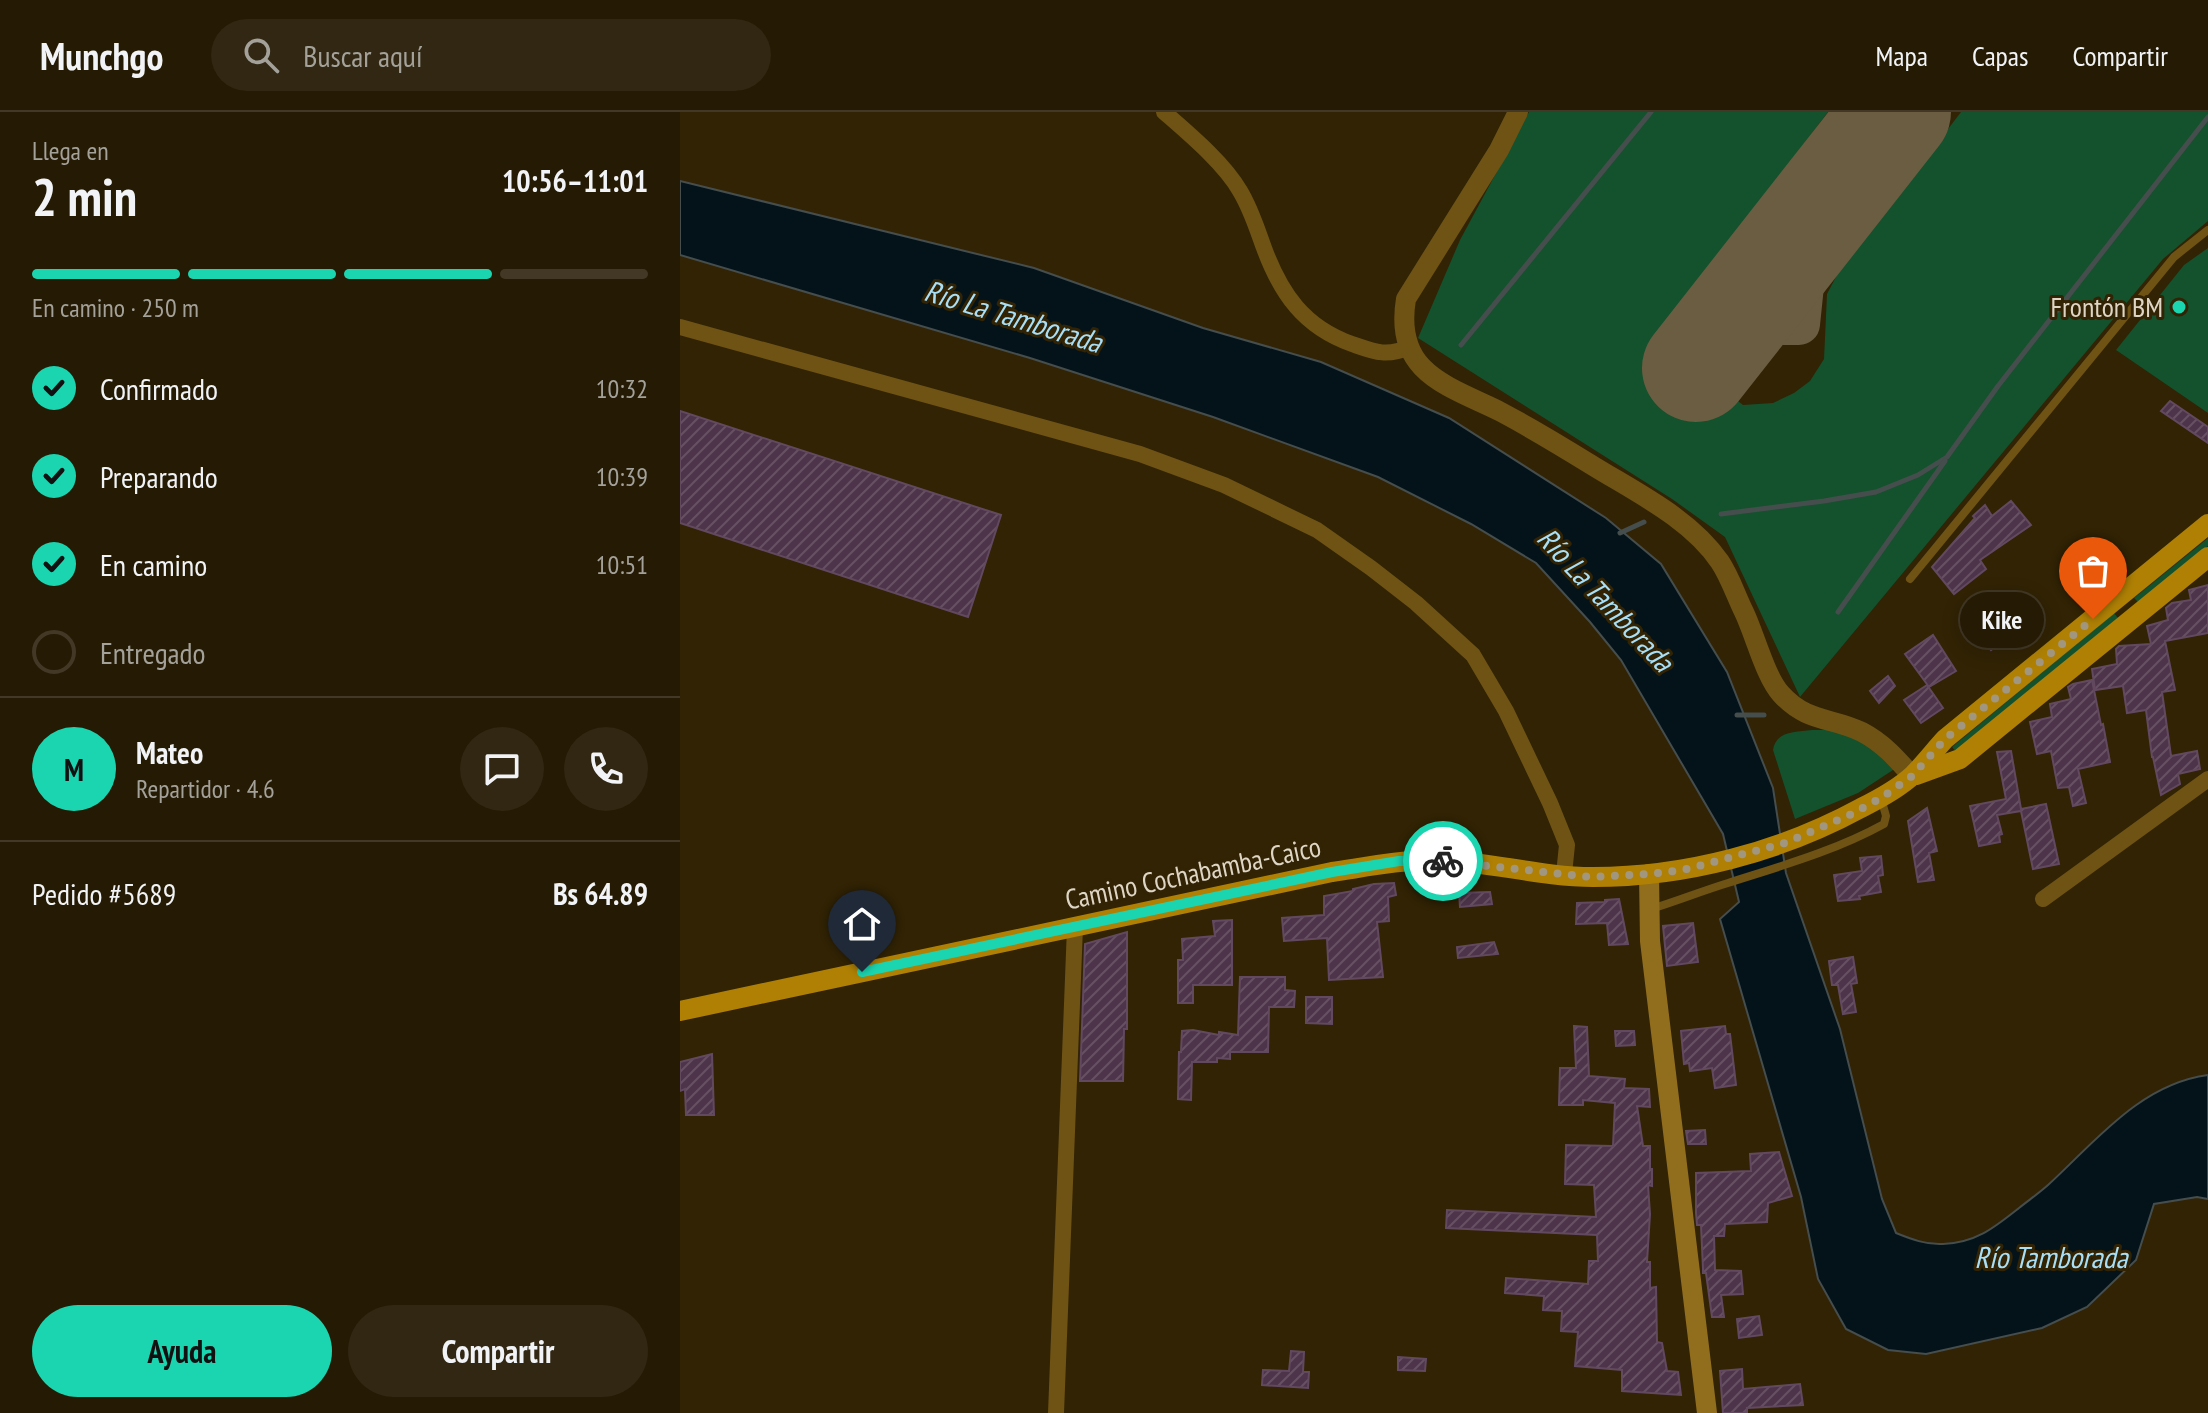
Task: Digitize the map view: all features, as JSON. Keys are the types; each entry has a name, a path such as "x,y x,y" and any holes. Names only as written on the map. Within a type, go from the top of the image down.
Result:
{"main road":[{"path":"1912,776 1945,739 2208,524"},
{"path":"1912,776 1960,759 2208,557"},
{"path":"2117,599 2134,618"},
{"name":"Camino Cochabamba-Caico","path":"680,1011 1332,872 1399,861 1438,860 1590,877 1683,870 1785,843 1825,827 1881,798 1912,776"},
{"path":"1649,874 1650,941 1707,1413"}],"street":[{"path":"1164,112 1199,142 1239,189 1277,280 1293,304 1313,324 1339,339 1378,353 1396,353 1410,347"},
{"path":"1518,112 1499,150 1406,299 1406,339 1421,366 1443,382 1537,431 1667,512 1697,537 1720,563 1747,617 1772,680 1783,696 1809,716 1840,723 1863,733 1888,749 1912,776"},
{"path":"680,327 1140,454 1224,485 1317,530 1416,603 1473,655 1506,711 1567,845 1564,874"},
{"path":"2043,899 2208,779"},
{"path":"1056,1413 1075,927"}],"lane":[{"path":"1910,579 2174,257 2208,230"},
{"path":"1649,910 1796,862 1864,835 1884,824 1886,816 1881,798"}],"green space":[{"path":"1529,112 1828,112 1656,337 1743,405 1773,403 1810,381 1824,359 1827,294 1838,273 1961,112 2208,112 2208,221 2163,259 1800,697 1725,537 1672,499 1418,338 1460,240"},
{"name":"Frontón BM","path":"2208,248 2208,413 2116,350 2184,265"},
{"path":"2208,538 2208,546 2138,602 2134,598"},
{"path":"2114,613 2118,618 1956,752 1952,747"},
{"path":"1812,730 1840,730 1881,752 1893,765 1893,770 1858,793 1795,819 1773,750 1782,736"}],"water":[{"name":"Río Tamborada","path":"680,181 1034,268 1203,328 1321,362 1449,418 1606,518 1661,564 1727,672 1773,788 1786,873 1840,1029 1882,1199 1896,1233 1937,1244 1965,1241 1984,1233 2045,1188 2101,1134 2140,1102 2161,1090 2208,1075 2208,1199 2197,1197 2154,1204 2136,1260 2087,1307 2042,1328 1926,1354 1888,1350 1846,1329 1818,1279 1801,1197 1720,919 1739,902 1723,834 1621,660 1536,563 1471,524 1378,477 1213,417 1030,358 680,255"}],"building":[{"path":"2170,401 2208,427 2208,443 2161,411"},
{"path":"680,411 1001,515 968,617 680,523"},
{"path":"2011,501 2031,525 1980,560 1986,569 1954,594 1932,567 1985,505 1992,516"},
{"path":"2208,585 2208,633 2165,641 2175,690 2162,692 2171,756 2197,751 2200,769 2178,774 2180,784 2161,795 2146,710 2127,713 2123,686 2095,690 2092,669 2117,664 2116,649 2119,646 2151,644 2147,626 2168,620 2166,608 2172,603 2191,600 2189,590"},
{"path":"2002,607 2018,628 1991,650 1974,628"},
{"path":"1933,635 1956,671 1929,687 1905,654"},
{"path":"1888,676 1895,686 1879,703 1870,691"},
{"path":"2092,680 2110,762 2078,769 2086,803 2073,806 2069,787 2058,788 2051,751 2037,754 2030,722 2052,717 2050,704 2071,699 2068,687"},
{"path":"1927,685 1943,708 1921,723 1904,700"},
{"path":"2011,751 2021,809 2046,804 2059,864 2033,869 2021,811 1997,815 2002,834 1999,835 2000,842 1979,846 1970,806 2006,799 1997,752"},
{"path":"1927,808 1937,851 1929,853 1934,880 1918,882 1908,821"},
{"path":"1881,856 1883,875 1878,876 1881,892 1859,896 1860,899 1838,901 1834,875 1862,871 1860,858"},
{"path":"1394,883 1396,895 1388,897 1389,921 1377,922 1383,977 1329,980 1327,938 1284,941 1282,918 1324,915 1324,896 1374,884"},
{"path":"1490,892 1492,904 1460,907 1459,893"},
{"path":"1619,899 1628,944 1609,945 1607,923 1576,924 1577,903"},
{"path":"1232,920 1232,985 1193,985 1193,1003 1178,1003 1178,960 1183,960 1182,939 1215,936 1213,921"},
{"path":"1693,923 1698,962 1667,966 1663,926"},
{"path":"1127,932 1127,1029 1124,1029 1123,1081 1080,1081 1085,944"},
{"path":"1494,942 1498,954 1458,958 1457,947"},
{"path":"1853,957 1857,983 1851,984 1856,1012 1843,1014 1838,985 1832,985 1829,961"},
{"path":"1240,977 1285,977 1285,990 1295,991 1294,1007 1269,1007 1268,1052 1230,1052 1230,1059 1192,1062 1191,1100 1178,1099 1182,1031 1238,1035"},
{"path":"1306,997 1332,997 1332,1024 1306,1023"},
{"path":"1574,1026 1587,1027 1589,1076 1625,1079 1624,1088 1649,1089 1650,1107 1637,1106 1643,1146 1650,1146 1652,1169 1652,1186 1648,1185 1647,1262 1650,1262 1650,1288 1656,1287 1657,1342 1662,1343 1667,1371 1678,1372 1681,1395 1622,1391 1622,1370 1575,1366 1578,1332 1561,1331 1562,1311 1543,1310 1544,1296 1505,1293 1506,1278 1588,1284 1589,1261 1598,1261 1597,1235 1446,1228 1447,1210 1596,1217 1594,1185 1565,1184 1566,1145 1613,1146 1615,1103 1583,1100 1583,1105 1559,1105 1560,1068 1576,1068"},
{"path":"1725,1026 1726,1034 1730,1034 1736,1085 1715,1088 1712,1068 1690,1071 1689,1063 1684,1064 1681,1031"},
{"path":"1615,1031 1634,1031 1635,1045 1616,1046"},
{"path":"712,1054 714,1115 686,1115 685,1089 680,1091 680,1062"},
{"path":"1705,1130 1706,1144 1688,1144 1686,1131"},
{"path":"1779,1152 1792,1196 1768,1203 1767,1222 1725,1224 1724,1236 1714,1236 1715,1270 1741,1271 1743,1294 1721,1295 1724,1317 1712,1317 1706,1273 1703,1273 1701,1225 1697,1225 1696,1173 1751,1171 1750,1154"},
{"path":"1759,1316 1762,1335 1739,1338 1737,1319"},
{"path":"1291,1351 1304,1352 1303,1372 1309,1372 1308,1388 1262,1385 1263,1370 1289,1371"},
{"path":"1398,1357 1426,1359 1425,1371 1398,1370"},
{"path":"1742,1369 1743,1389 1800,1384 1803,1405 1747,1408 1747,1413 1723,1413 1720,1371"}],"waterway":[{"path":"1461,345 1651,112"},
{"path":"1721,514 1876,492 1918,475 1947,457 1998,386 2208,117"},
{"path":"1838,612 1945,461"},
{"path":"1620,533 1644,522"},
{"path":"1737,715 1764,715"}],"taxiway":[{"path":"1774,324 1799,324 1808,237 1825,206"}],"runway":[{"path":"1696,368 1897,112"}],"way so far":[{"path":"1443,861 1590,877 1649,874 1683,870 1785,843 1852,814 1912,776 1945,739 2093,619"}],"place":[{"name":"Frontón BM","path":"2179,307"},
{"name":"Kike","path":"2093,619"}],"route":[{"path":"862,972 1332,872 1399,861 1443,861"}],"water label":[{"name":"Río La Tamborada","path":"1013,317"},
{"name":"Río La Tamborada","path":"1605,600"}]}
